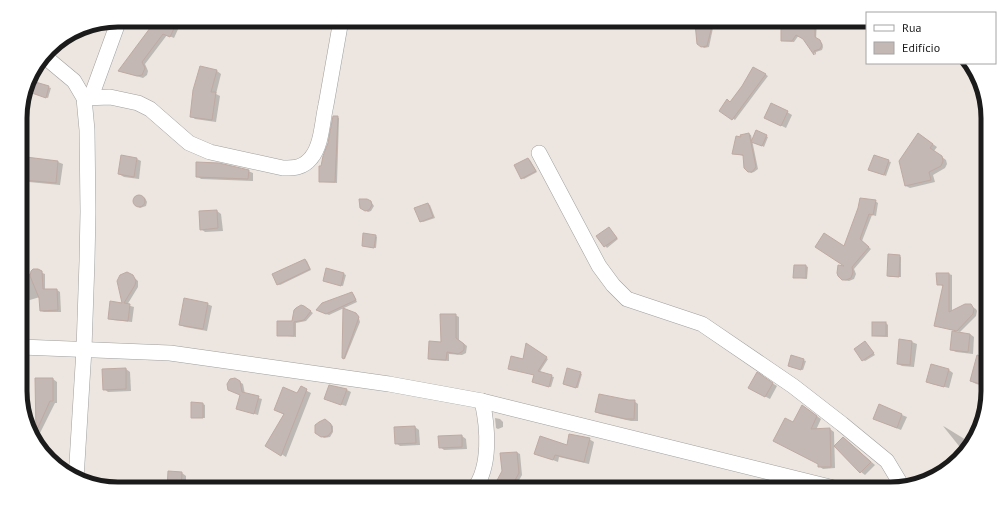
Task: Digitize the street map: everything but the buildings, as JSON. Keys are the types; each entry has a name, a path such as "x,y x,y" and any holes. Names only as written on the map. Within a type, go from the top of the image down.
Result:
{"street":[{"path":"76,472 84,349 88,212 88,98 116,27"},
{"path":"88,98 110,97 138,103 150,109 189,143 210,152 283,168 303,166 311,158 318,144 340,27"},
{"path":"49,60 74,81 88,98"},
{"path":"539,153 600,266 613,285 627,298 702,324 794,386 886,461 899,481"},
{"path":"27,347 170,353 389,384 482,401 810,482"},
{"path":"478,482 484,466 486,444 486,418 482,401"}]}
